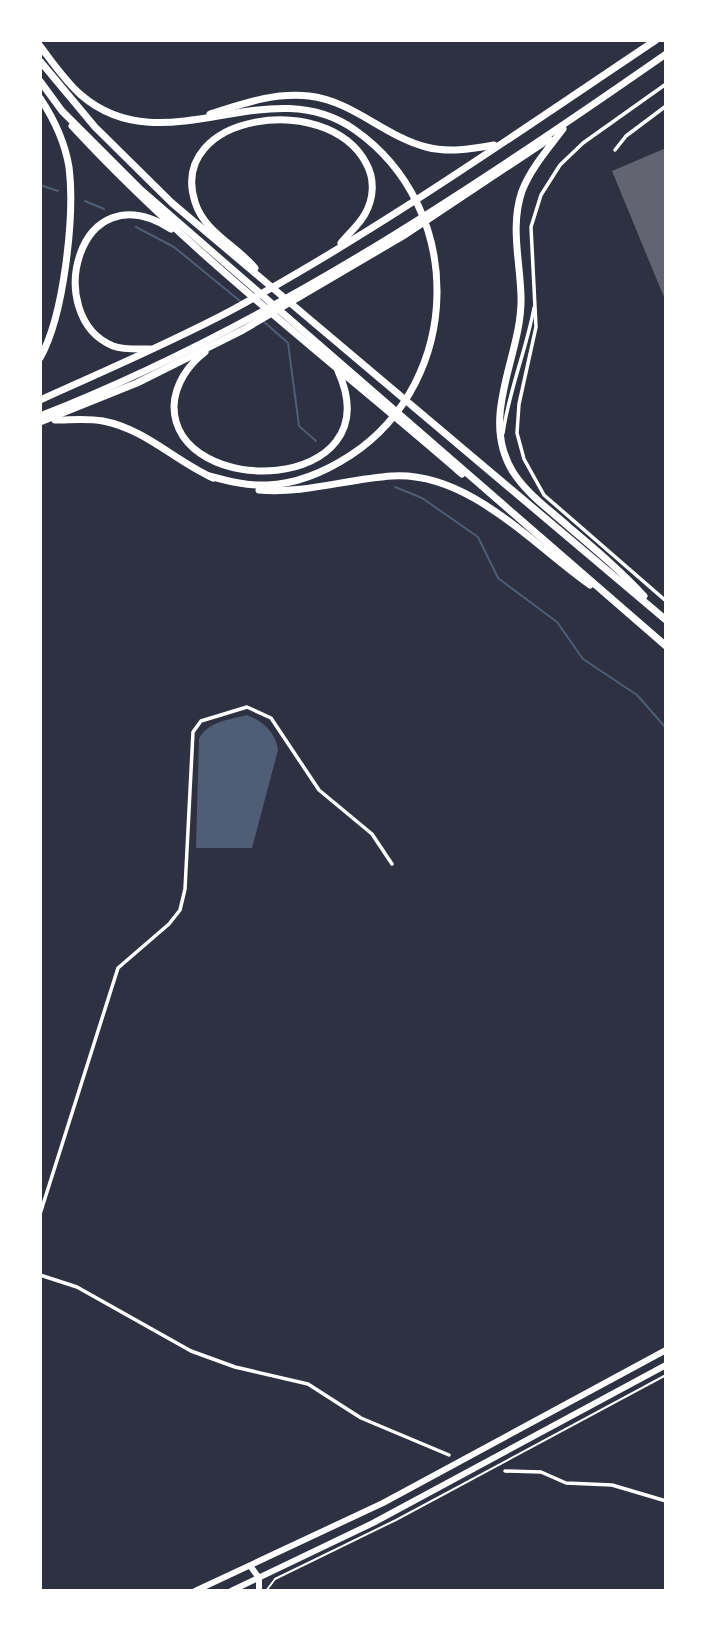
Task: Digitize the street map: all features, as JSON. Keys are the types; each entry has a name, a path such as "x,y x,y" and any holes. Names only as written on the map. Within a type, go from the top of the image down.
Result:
{"highway":[{"path":"40,400 231,310 336,249 656,40"},
{"path":"40,46 83,97 106,111 142,122 182,123 258,108 288,106 314,111 357,131 402,176 422,212 433,246 438,275 437,316 420,374 390,421 357,451 310,477 265,485 209,476"},
{"path":"323,281 577,116 666,54"},
{"path":"40,61 70,99 138,172 666,620"},
{"path":"40,81 62,111 130,187 187,240 590,585"},
{"path":"182,123 258,99 295,95 337,103 424,147 455,151 499,145"},
{"path":"40,98 61,138 70,186 58,311 40,358"},
{"path":"62,111 170,216 666,646"},
{"path":"42,420 137,383 219,341 403,236 563,129 577,116"},
{"path":"264,280 253,265 206,222 193,192 194,171 201,155 220,137 240,127 275,118 307,121 330,130 358,150 368,167 372,192 365,214 336,249"},
{"path":"563,129 534,167 516,215 521,296 519,329 502,391 502,439 513,472 530,493 617,568 666,620"},
{"path":"154,348 114,346 92,332 81,314 76,297 79,258 94,229 109,219 125,214 154,219 187,240"},
{"path":"42,420 241,327"},
{"path":"219,341 193,363 178,385 175,416 179,430 195,449 210,458 245,471 280,471 300,466 323,453 341,437 348,424 349,402 337,368"},
{"path":"42,420 92,419 117,424 209,476 246,488 281,491 394,476 438,481 459,489 487,506 666,646"}],"main road":[{"path":"195,1591 383,1503 666,1350"},
{"path":"231,1591 373,1523 666,1365"},
{"path":"251,1567 259,1578 259,1591"}],"street":[{"path":"666,84 583,143 550,178 541,195 531,227 537,296 536,327 519,404 517,433 524,459 544,495 666,601"},
{"path":"615,150 626,136 666,106"},
{"path":"502,439 507,404 527,345 537,296"},
{"path":"40,1214 118,968 169,924 180,910 185,889 193,732 201,721 247,707 271,718 319,790 372,834 392,864"},
{"path":"40,1275 77,1287 191,1351 236,1367 273,1373 308,1384 360,1418 449,1455"},
{"path":"505,1471 541,1472 566,1483 612,1485 666,1501"}],"path":[{"path":"267,1591 275,1579 396,1520 666,1375"}],"water":[{"path":"247,715 268,728 275,738 278,750 252,848 196,848 199,739 213,725"}],"building":[{"path":"666,148 666,302 612,171"}],"waterway":[{"path":"40,185 58,191"},
{"path":"85,201 104,209"},
{"path":"136,227 174,247 240,301"},
{"path":"263,321 288,343 299,426 316,441"},
{"path":"395,487 422,498 478,537 498,578 557,622 583,659 637,695 666,728"}]}
